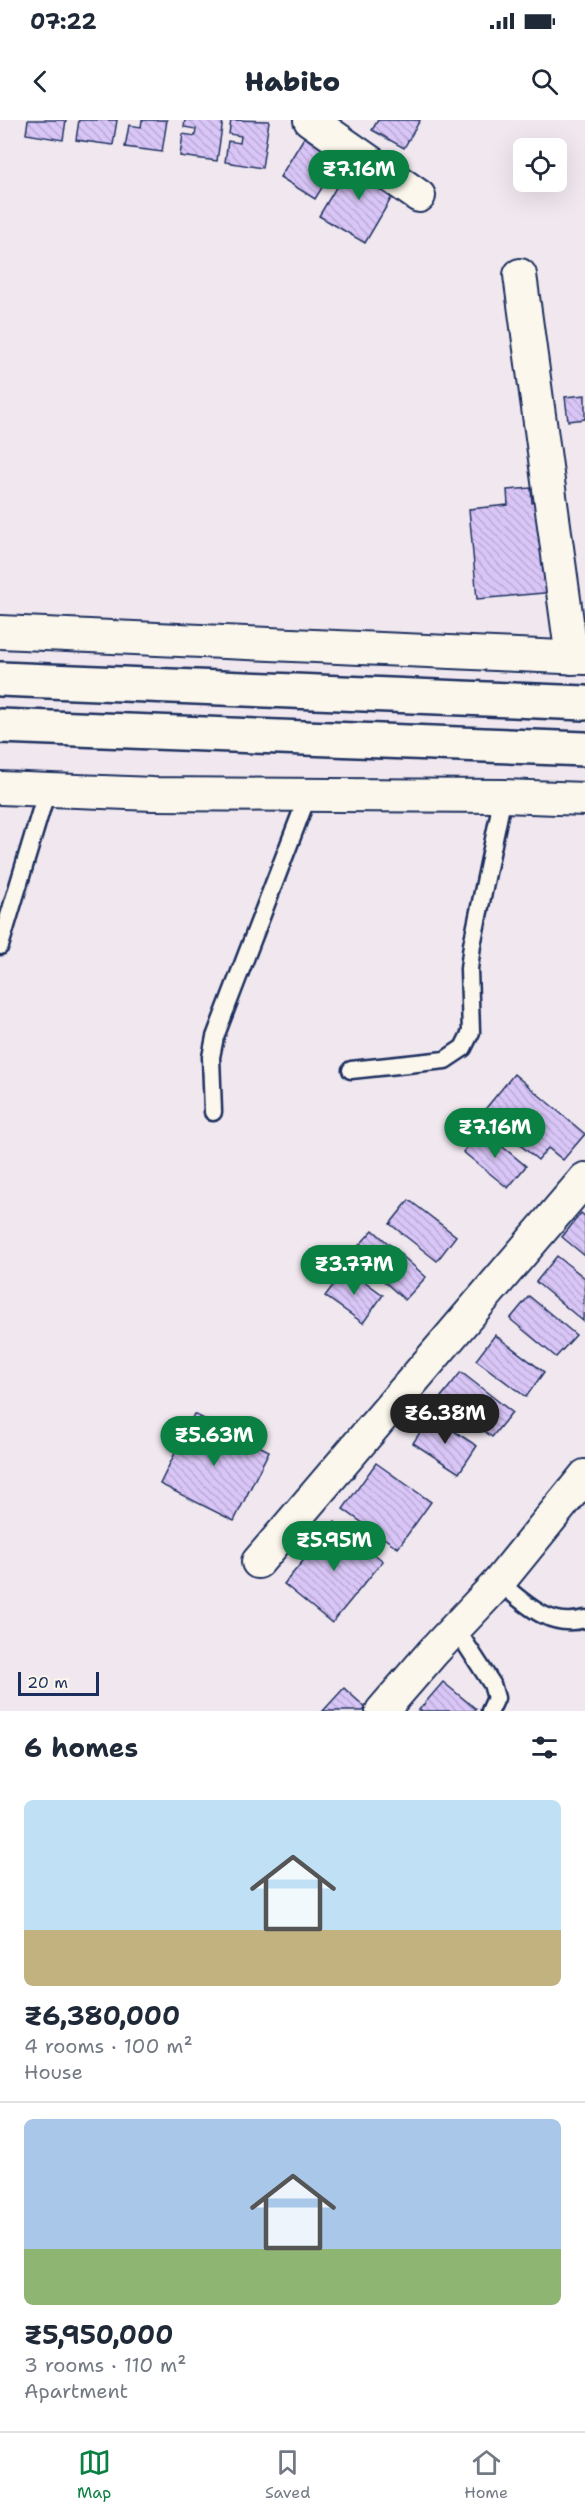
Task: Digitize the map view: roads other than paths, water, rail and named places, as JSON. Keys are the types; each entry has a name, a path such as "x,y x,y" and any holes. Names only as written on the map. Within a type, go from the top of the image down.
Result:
{"highway":[{"path":"0,679 585,703"},
{"path":"0,726 585,749"}],"street":[{"path":"310,120 419,196"},
{"path":"0,632 579,658 520,275"},
{"path":"0,788 153,794 502,796 585,799"},
{"path":"258,1562 585,1179"},
{"path":"382,1711 499,1582 585,1476"}],"lane":[{"path":"0,946 47,790"},
{"path":"213,1112 211,1058 215,1037 308,795"},
{"path":"351,1070 446,1060 463,1048 471,1032 469,969 472,945 502,796"},
{"path":"499,1582 540,1616 561,1622 585,1619"},
{"path":"456,1629 492,1684 496,1698 490,1711"}]}
